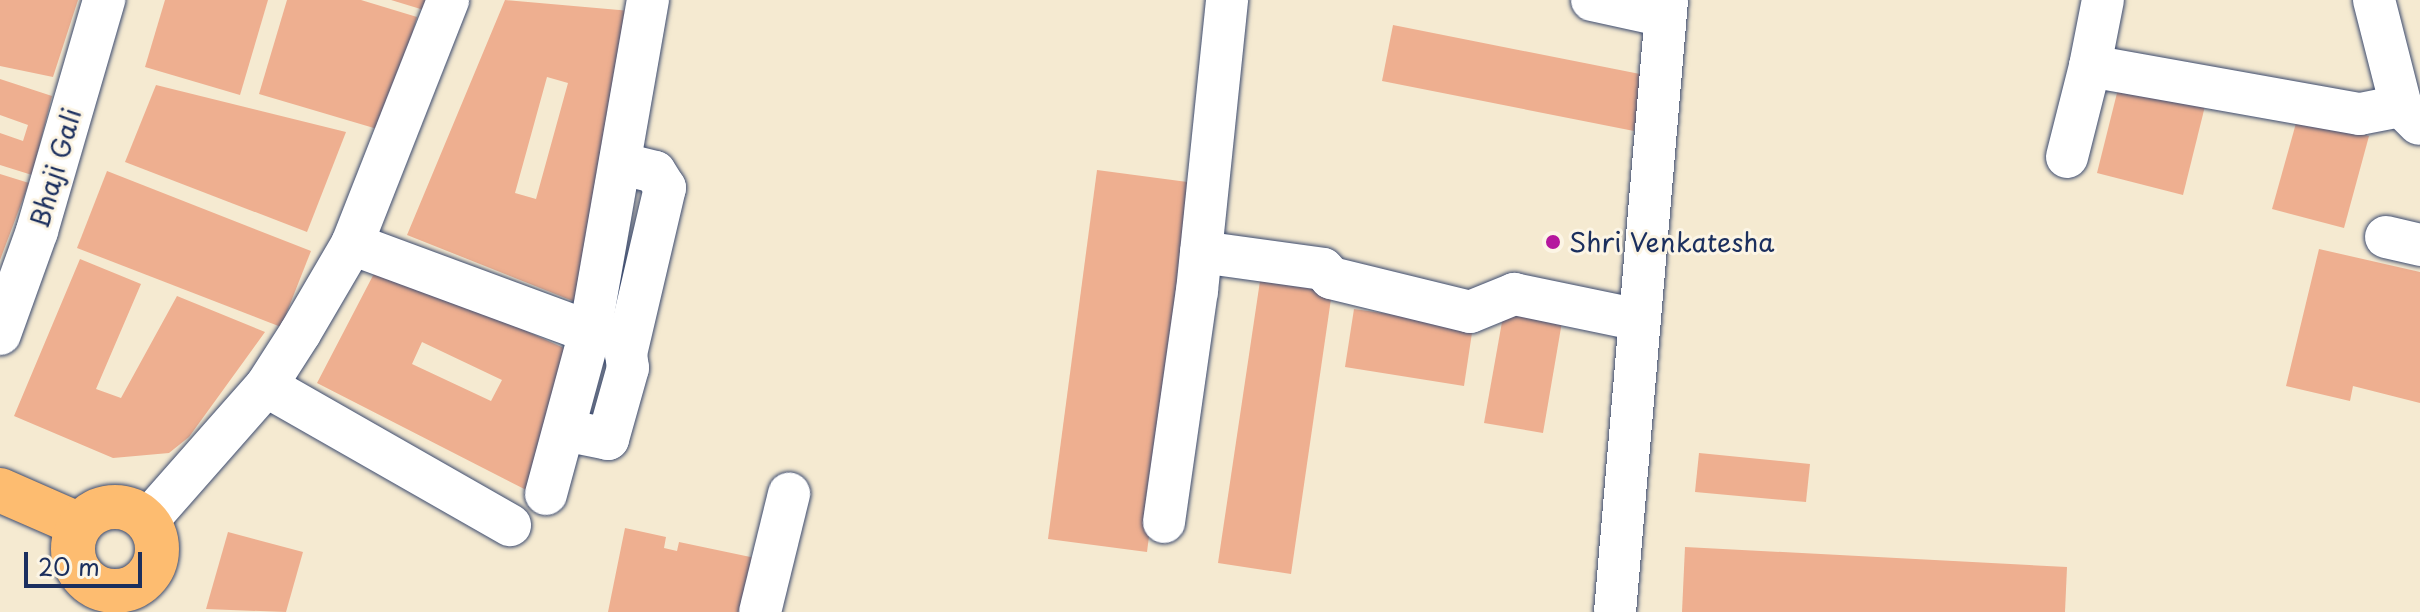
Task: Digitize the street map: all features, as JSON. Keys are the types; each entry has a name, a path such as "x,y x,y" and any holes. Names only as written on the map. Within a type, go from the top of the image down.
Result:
{"main road":[{"path":"0,490 80,525"},
{"path":"110,507 136,512 147,521 158,546 147,598 113,592 87,582 73,557 80,525 110,507"}],"street":[{"name":"Bhaji Gali","path":"0,334 37,231 104,0"},
{"path":"147,521 266,386 352,244 448,0"},
{"path":"546,494 590,332 648,0"},
{"path":"1164,522 1201,252 1227,0"},
{"path":"1592,0 1666,8 1615,612"},
{"path":"2067,157 2103,0"},
{"path":"2090,66 2360,114 2410,116 2374,0"},
{"path":"564,430 608,439 628,368 626,354 665,188 655,172 620,163"},
{"path":"352,244 590,332"},
{"path":"1201,252 1323,269 1331,278 1470,312 1514,294 1639,320"},
{"path":"266,386 510,525"},
{"path":"760,612 789,494"}],"building":[{"path":"0,0 78,0 53,77 0,66"},
{"path":"165,0 268,0 240,95 145,67"},
{"path":"287,0 361,0 417,17 384,131 259,94"},
{"path":"391,0 441,0 437,14"},
{"path":"505,0 642,12 583,305 407,235","holes":["547,77 568,83 536,199 515,193"]},
{"path":"1393,25 1645,75 1634,131 1382,81"},
{"path":"0,79 52,96 32,175 0,165 0,133 23,141 28,125 0,115"},
{"path":"2120,81 2206,102 2183,195 2097,173"},
{"path":"156,85 346,132 307,232 125,162"},
{"path":"2298,116 2369,136 2344,228 2272,209"},
{"path":"1097,170 1195,183 1147,552 1048,539"},
{"path":"107,171 311,251 281,327 77,248"},
{"path":"0,174 29,183 0,260"},
{"path":"2319,249 2420,272 2420,403 2353,386 2350,401 2286,386"},
{"path":"80,259 141,284 96,389 121,398 177,296 265,332 189,437 169,453 113,458 14,416"},
{"path":"379,264 577,354 538,496 317,383","holes":["422,342 502,380 491,401 412,364"]},
{"path":"1260,281 1332,292 1291,574 1218,563"},
{"path":"1505,305 1563,316 1543,433 1484,423"},
{"path":"1354,309 1473,326 1464,386 1345,367"},
{"path":"1699,453 1810,464 1806,502 1695,492"},
{"path":"625,528 666,537 664,548 677,551 679,542 760,559 742,612 608,612"},
{"path":"228,532 303,552 286,612 206,609"},
{"path":"1685,547 2067,567 2065,612 1682,612"}],"place":[{"name":"Shri Venkatesha","path":"1553,242"}]}
